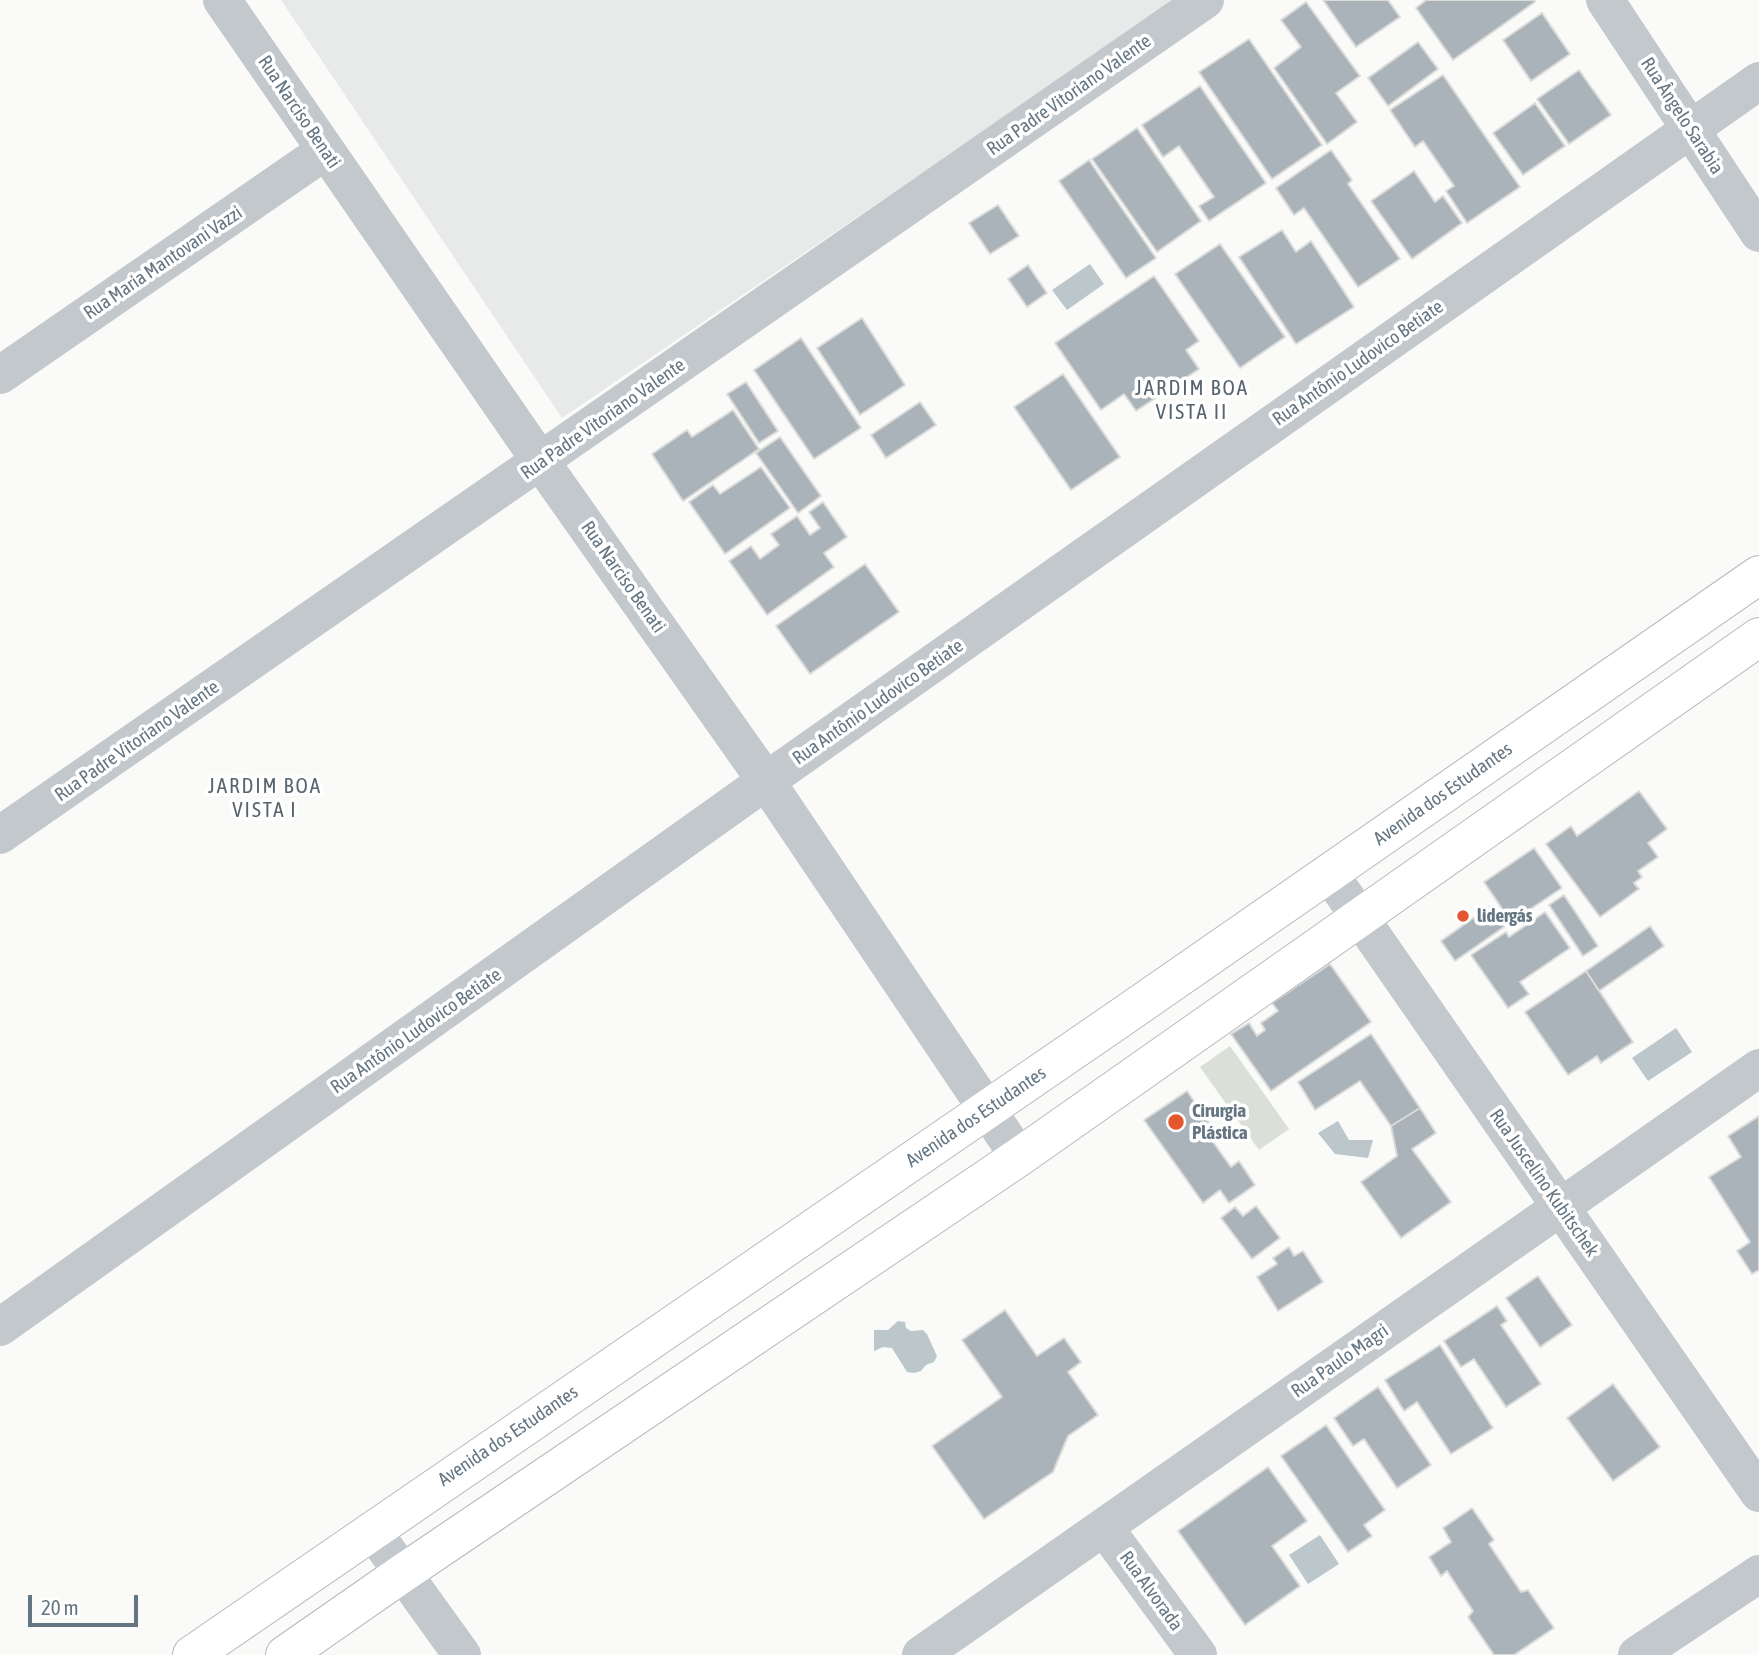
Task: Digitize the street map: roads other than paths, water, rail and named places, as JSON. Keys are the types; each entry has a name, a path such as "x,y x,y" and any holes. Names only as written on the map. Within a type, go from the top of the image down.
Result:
{"street":[{"name":"Rua Narciso Benati","path":"222,0 541,462 766,781 1019,1157"},
{"name":"Rua Padre Vitoriano Valente","path":"0,835 1205,0"},
{"name":"Rua Ângelo Sarabia","path":"1605,0 1759,233"},
{"name":"Rua Antônio Ludovico Betiate","path":"0,1327 766,781 1690,127 1759,81"},
{"name":"Rua Maria Mantovani Vazzi","path":"0,374 325,151"},
{"name":"Avenida dos Estudantes","path":"192,1655 1759,575"},
{"path":"285,1655 1019,1157 1759,637"},
{"name":"Rua Juscelino Kubitschek","path":"1329,873 1759,1493"},
{"name":"Rua Paulo Magri","path":"921,1655 1759,1068"},
{"name":"Rua Alvorada","path":"1104,1527 1198,1655"},
{"path":"372,1530 461,1655"},
{"path":"1637,1655 1759,1574"}],"place":[{"name":"lidergás","path":"1463,916"},
{"name":"Cirurgia Plástica","path":"1176,1122"}],"district":[{"name":"JARDIM BOA VISTA II","path":"1192,400"},
{"name":"JARDIM BOA VISTA I","path":"265,798"}]}
